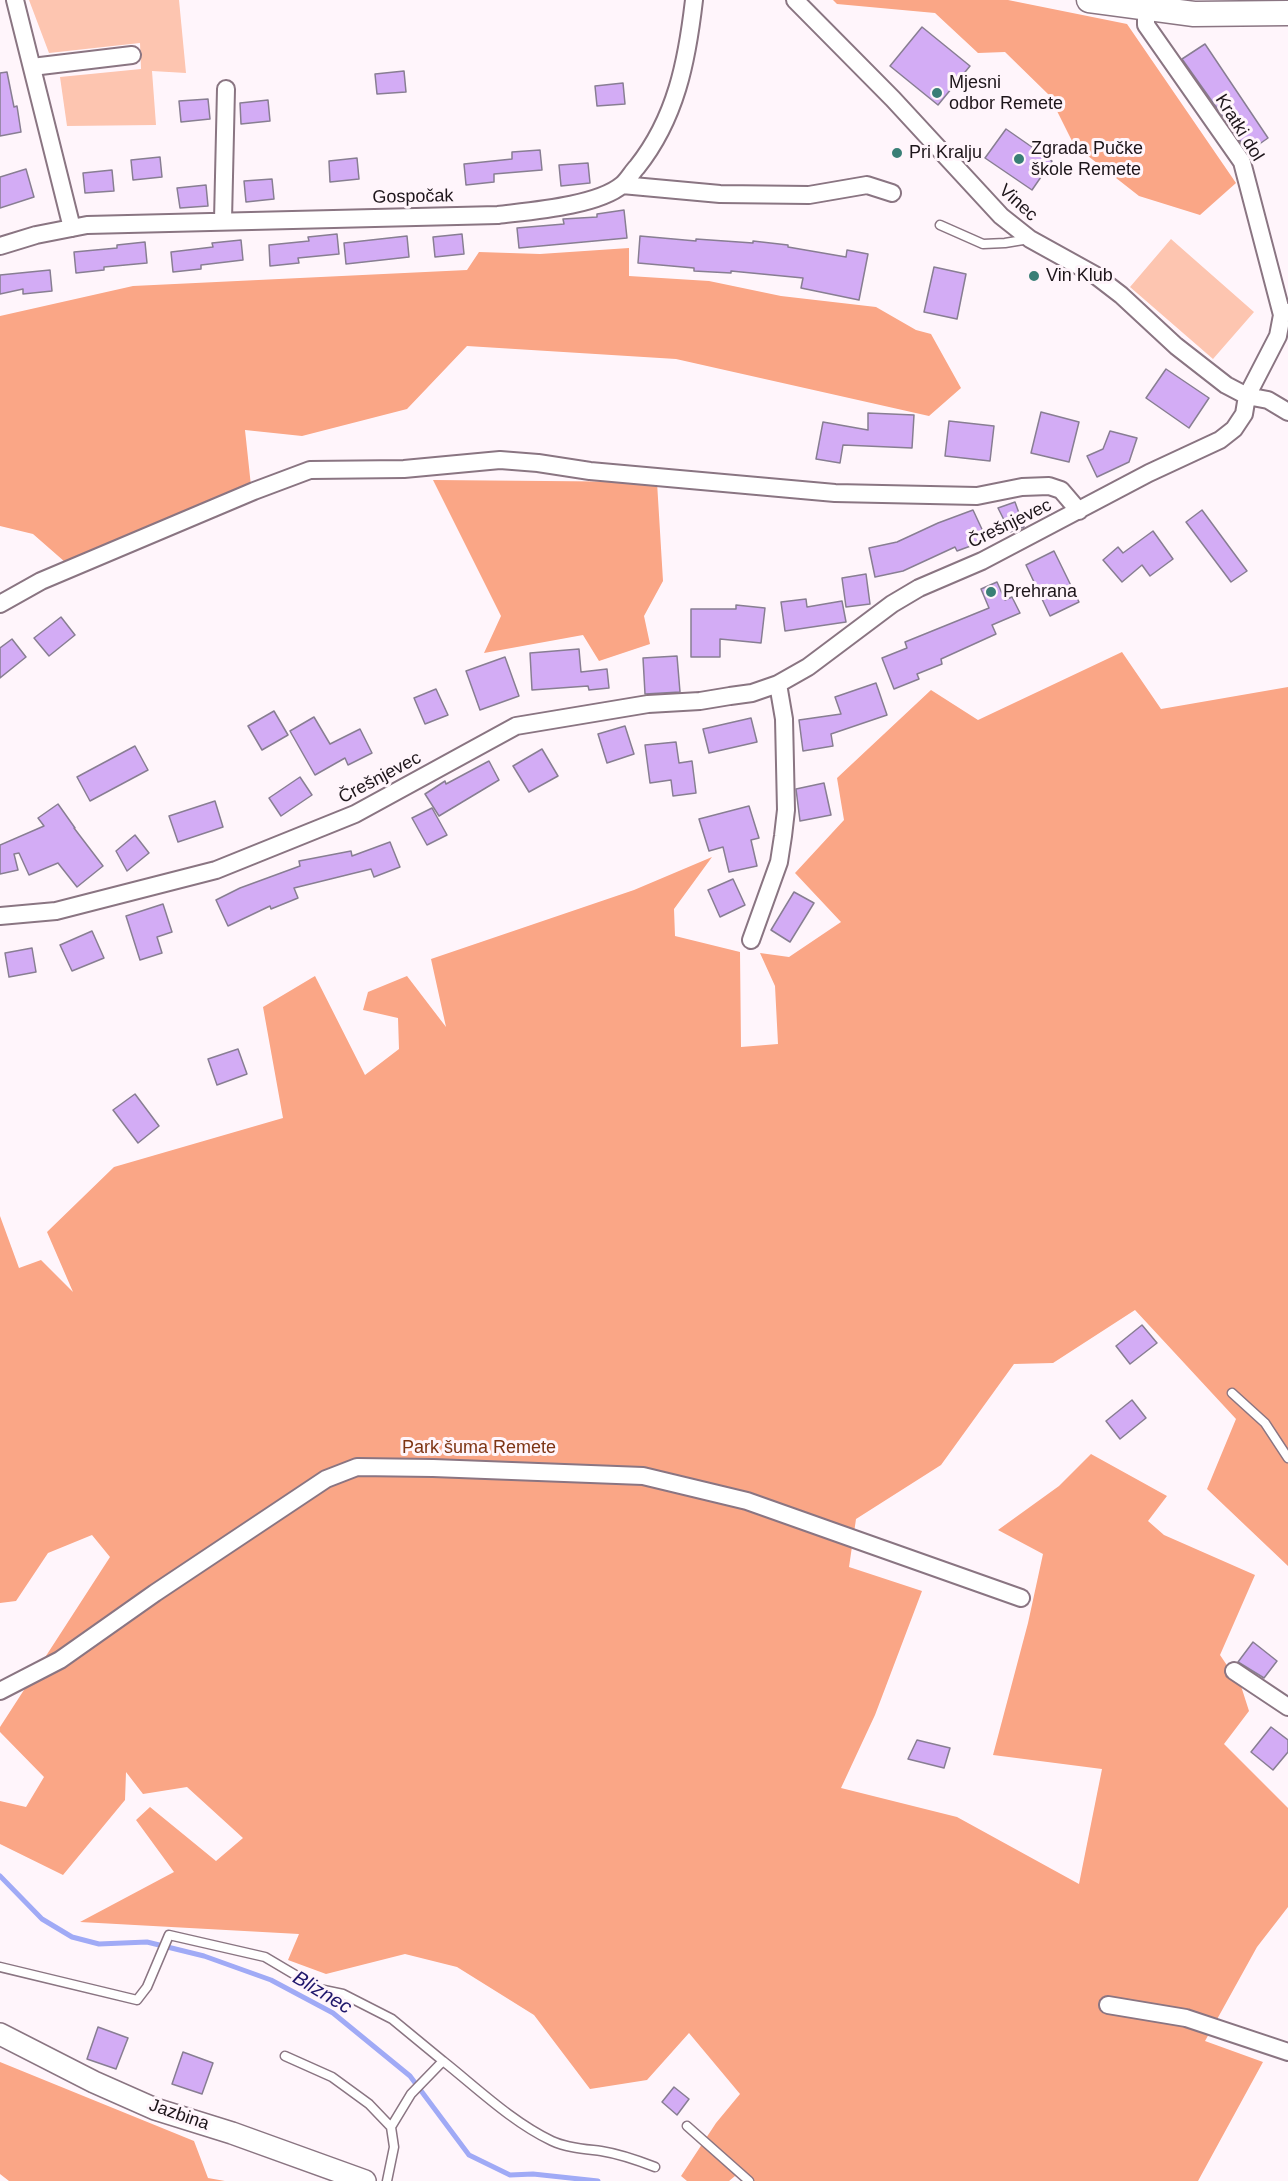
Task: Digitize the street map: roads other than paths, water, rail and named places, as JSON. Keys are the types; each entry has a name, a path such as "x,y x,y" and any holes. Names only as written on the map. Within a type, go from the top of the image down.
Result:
{"main road":[{"path":"1089,0 1194,14 1288,13"}],"street":[{"path":"15,0 72,228"},
{"name":"Gospočak","path":"0,246 36,235 87,225 498,215 538,211 602,195 622,185 652,147 669,114 683,70 694,0"},
{"name":"Vinec","path":"795,0 893,99 1000,216 1030,239 1095,276 1121,295 1202,368 1226,385 1246,396 1268,400 1288,412"},
{"name":"Kratki dol","path":"1146,9 1146,25 1242,162 1285,313"},
{"path":"32,67 132,56"},
{"path":"223,220 226,89"},
{"path":"622,185 720,194 809,195 867,186 892,193"},
{"path":"1246,396 1278,336 1285,313"},
{"name":"Črešnjevec","path":"0,916 56,911 216,870 355,814 516,726 648,704 700,701 752,693 778,684 808,667 892,604 919,588 982,561 1149,473 1220,440 1234,429 1244,414 1246,396"},
{"path":"0,603 41,581 254,491 310,470 404,469 500,460 590,471 834,493 976,496 1022,487 1049,486 1061,490 1079,511"},
{"path":"751,940 778,862 786,810 784,719 778,684"},
{"path":"0,1691 60,1660 155,1593 326,1479 357,1467 643,1476 747,1501 1021,1598"},
{"path":"1234,1671 1288,1707"},
{"path":"1108,2005 1186,2018 1288,2052"},
{"name":"Jazbina","path":"0,2034 94,2082 155,2109 232,2133 365,2181"}],"lane":[{"path":"940,225 983,244 1030,239"},
{"path":"1232,1393 1265,1423 1288,1458"},
{"path":"0,1967 137,2000 147,1987 170,1935 265,1957 319,1989 343,1994 392,2019 514,2118 552,2141 633,2158 655,2167"},
{"path":"285,2056 332,2077 369,2104 391,2127 394,2147 387,2181"},
{"path":"391,2127 411,2094 443,2061"},
{"path":"687,2126 749,2181"}],"waterway":[{"name":"Bliznec","path":"0,1876 42,1919 72,1937 99,1944 147,1942 204,1956 271,1980 333,2013 410,2076 469,2155 510,2175 533,2174 598,2181"}],"place":[{"name":"Mjesni odbor Remete","path":"937,93"},
{"name":"Pri Kralju","path":"897,153"},
{"name":"Zgrada Pučke škole Remete","path":"1019,159"},
{"name":"Vin Klub","path":"1034,276"},
{"name":"Prehrana","path":"991,592"}],"park label":[{"name":"Park šuma Remete","path":"479,1448"}]}
